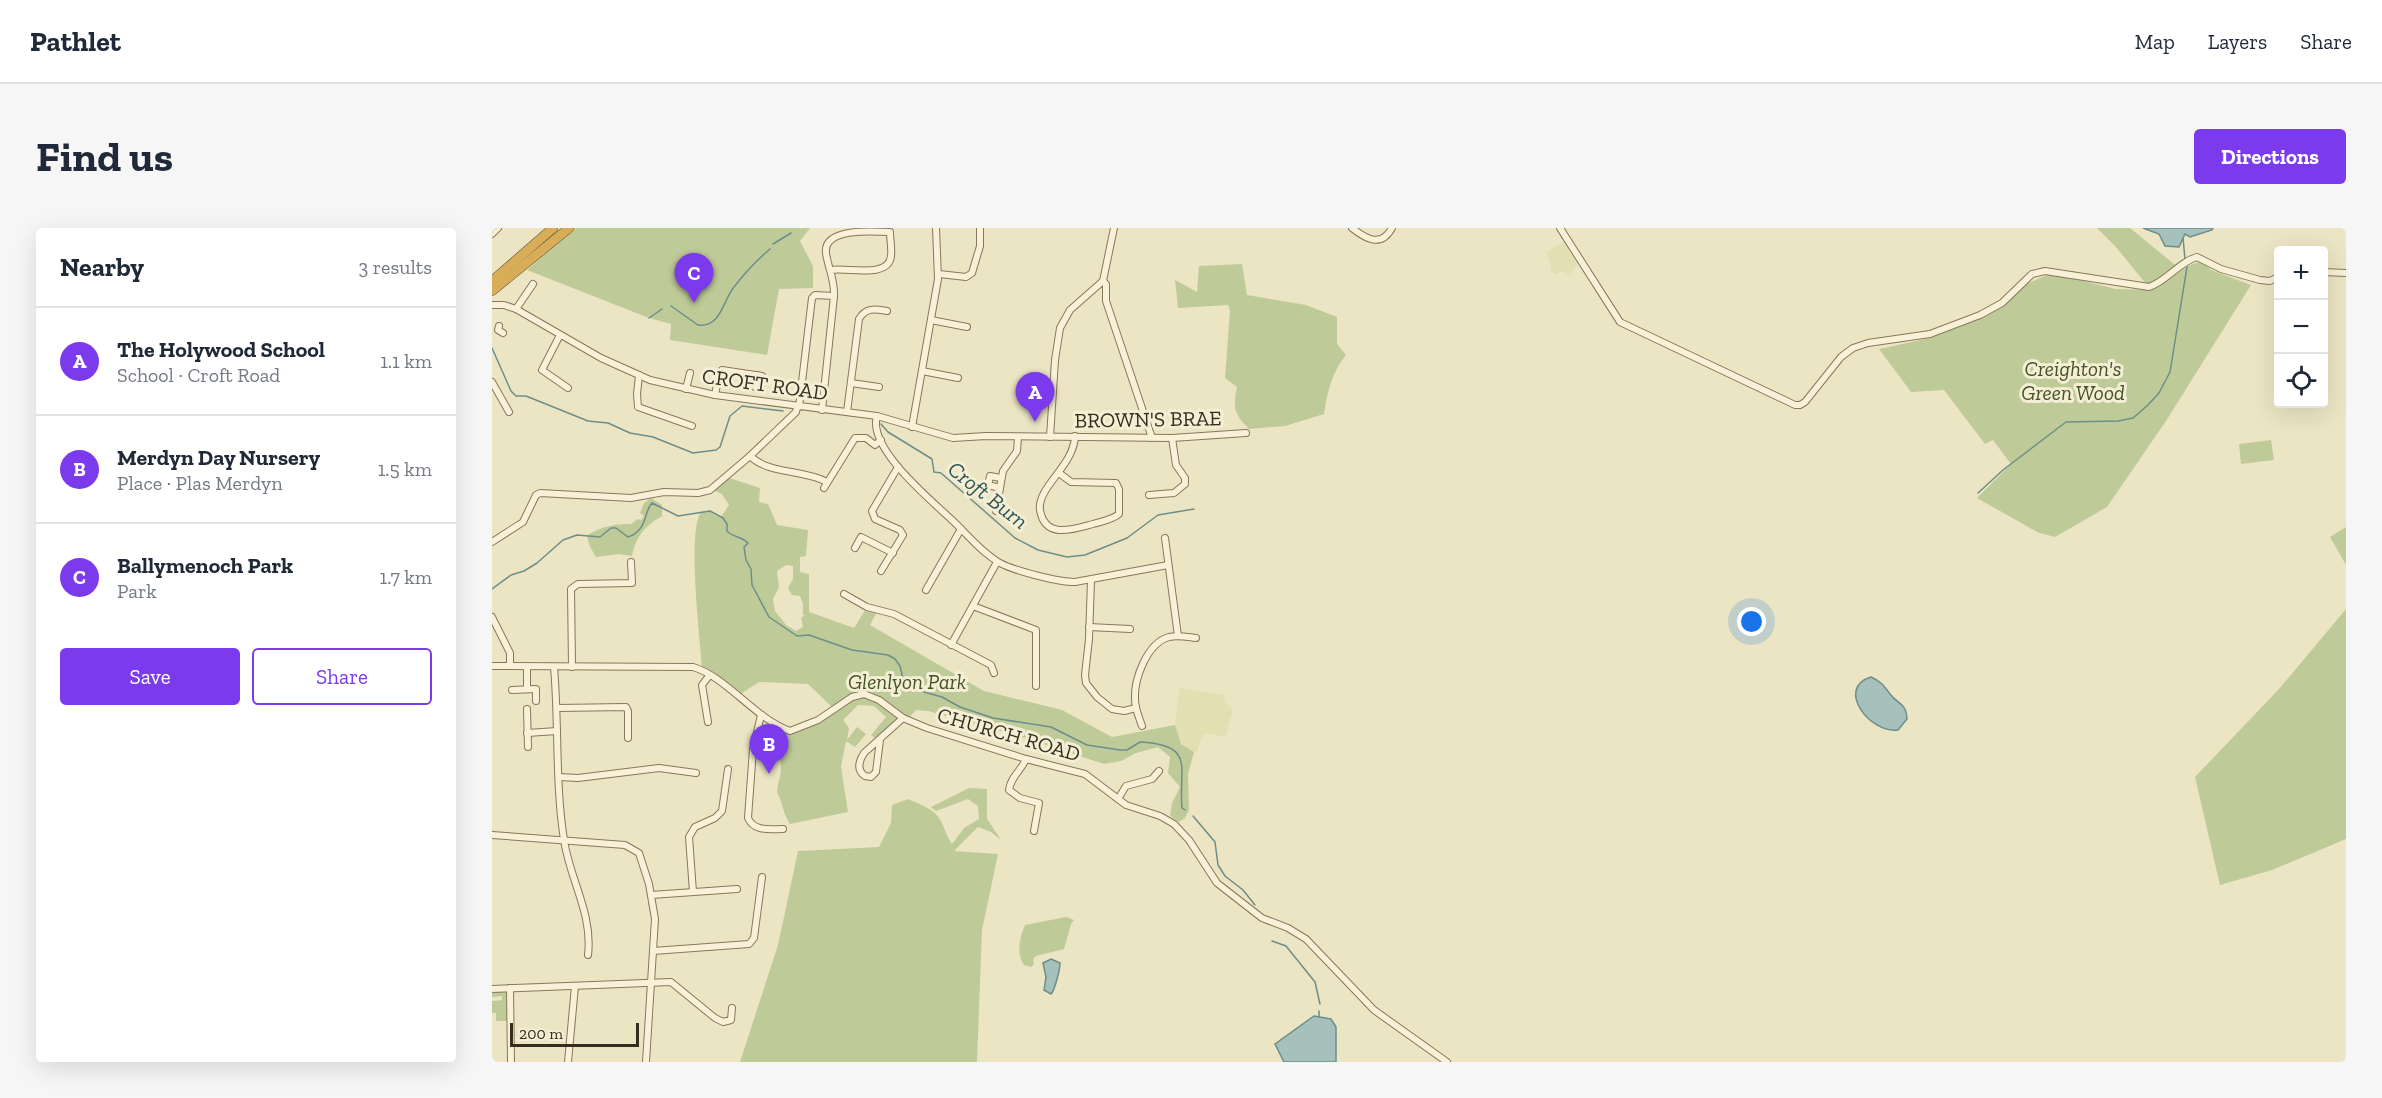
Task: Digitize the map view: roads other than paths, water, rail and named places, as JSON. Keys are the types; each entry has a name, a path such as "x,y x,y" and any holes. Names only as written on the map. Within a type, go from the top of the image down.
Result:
{"highway":[{"path":"493,287 553,228"},
{"path":"493,287 568,228"}],"street":[{"path":"492,234 498,228"},
{"path":"912,427 939,273 936,228"},
{"path":"939,273 966,277 972,273 980,246 980,228"},
{"path":"1050,437 1055,360 1060,328 1070,310 1103,281 1114,228"},
{"path":"1352,228 1366,239 1375,241 1384,237 1392,228"},
{"path":"1560,228 1620,322 1792,405 1800,405 1841,357 1853,348 1863,344 1930,334 1980,315 2002,303 2032,274 2045,271 2149,287 2160,284 2189,260 2198,257 2221,268 2260,280 2274,279"},
{"path":"822,410 834,296 834,284 826,251 829,242 836,234 846,230 890,230 891,257 884,267 876,270 831,270"},
{"path":"2328,272 2346,273"},
{"path":"1103,281 1106,284 1108,309 1152,438"},
{"path":"516,309 533,284"},
{"path":"492,542 523,522 540,493 631,498 664,492 698,493 710,490 796,412 812,297 814,295 834,296"},
{"name":"CROFT ROAD","path":"492,305 504,305 516,309 601,358 639,375 686,389 798,407 877,416 953,438 1050,437"},
{"path":"847,412 860,317 871,309 887,311"},
{"path":"931,320 967,327"},
{"path":"560,335 542,370 568,388"},
{"path":"715,395 719,374 722,370 759,376 755,387"},
{"path":"922,371 958,378"},
{"path":"686,389 690,372"},
{"path":"639,375 638,407 692,426"},
{"path":"492,382 509,412"},
{"path":"850,383 879,387"},
{"path":"877,416 875,427 881,440 908,480 997,562 1007,567 1063,581 1091,580 1168,565"},
{"name":"BROWN'S BRAE","path":"1050,437 1172,438 1246,433"},
{"path":"1059,473 1071,482 1116,483 1119,489 1119,514 1066,532 1051,527 1041,515 1040,503 1044,492 1072,452 1074,436"},
{"path":"996,511 1003,471 1017,451 1018,437"},
{"path":"750,456 766,466 817,477 825,485 855,438 866,438 875,445 881,440"},
{"path":"1149,495 1174,493 1185,484 1185,478 1176,465 1172,438"},
{"path":"881,571 903,534 876,519 872,512 898,467"},
{"path":"1000,488 988,485 990,476 1001,478"},
{"path":"926,590 961,529"},
{"path":"855,548 861,537 893,553"},
{"path":"1165,538 1178,636"},
{"path":"572,667 570,593 572,587 578,584 632,584 631,562"},
{"path":"951,645 997,562"},
{"path":"1091,580 1085,675 1088,686 1102,702 1112,709 1124,711 1136,708"},
{"path":"844,594 867,607 894,614 910,622 991,665 994,673"},
{"path":"973,606 1036,630 1036,686"},
{"path":"492,617 510,653 510,666"},
{"path":"1089,627 1130,629"},
{"path":"1142,726 1136,708 1136,688 1149,651 1162,639 1178,636 1197,638"},
{"name":"CHURCH ROAD","path":"492,666 683,666 698,668 777,726 790,731 818,720 859,694 879,700 903,718 1026,759 1085,774 1133,808 1160,816 1174,824 1185,835 1217,883 1257,915 1288,928 1306,939 1376,1011 1447,1062"},
{"path":"527,666 527,689"},
{"path":"554,667 564,840 590,932 588,955"},
{"path":"708,722 702,685 709,676"},
{"path":"512,690 536,689 536,701"},
{"path":"557,708 624,707 628,711 628,738"},
{"path":"526,709 528,747"},
{"path":"761,715 753,749 748,818 757,828 783,829"},
{"path":"880,740 876,772 871,777 865,776 859,770 859,760 903,718"},
{"path":"527,733 557,731"},
{"path":"1026,759 1022,768 1013,777 1009,790 1020,798 1040,803 1034,831"},
{"path":"559,777 578,778 659,768 693,772 692,764"},
{"path":"693,892 688,837 695,827 715,818 722,811 728,769"},
{"path":"1118,799 1126,786 1152,779 1159,771"},
{"path":"492,835 625,845 634,849 643,862 655,919 646,1062"},
{"path":"653,951 746,946 751,943 754,938 762,877"},
{"path":"651,895 737,889"},
{"path":"492,989 670,982 723,1022 731,1020 732,1008"},
{"path":"568,1062 575,986"},
{"path":"510,988 512,1062"}],"water":[{"path":"2143,228 2213,228 2190,237 2185,234 2179,247 2165,246 2159,234"},
{"path":"1871,677 1882,684 1905,709 1907,719 1898,730 1877,725 1860,709 1856,700 1856,690 1861,683"},
{"path":"1051,959 1060,963 1051,994 1044,990 1046,977 1043,963"},
{"path":"1314,1016 1331,1019 1336,1027 1336,1062 1284,1062 1275,1044"}],"waterway":[{"path":"773,244 791,233"},
{"path":"2183,238 2185,259"},
{"path":"671,306 698,325 712,322 717,318 730,292 770,249"},
{"path":"1978,493 2003,470 2066,422 2118,421 2133,418 2148,405 2159,393 2170,372 2187,267"},
{"path":"649,318 662,309"},
{"name":"Croft Burn","path":"492,348 511,391 516,396 526,396 588,421 608,423 630,433 653,437 693,453 716,450 720,447 730,416 742,406 783,411"},
{"name":"Croft Burn","path":"881,424 888,432 932,459 934,472 941,473 1015,538 1038,550 1067,557 1085,555 1127,538 1158,515 1194,509"},
{"path":"492,589 511,575 524,571 537,563 563,540 577,535 600,537 611,528 616,528 628,537 634,534 642,526 652,503 678,516 710,511 723,518 727,524 727,531 748,543 744,547 746,560 751,569 752,585 769,617 797,636 809,635 852,650 888,655 900,666 903,679 924,692 993,718 1051,727 1087,745 1127,750 1140,742 1170,748 1181,761 1182,808 1185,810"},
{"path":"1193,816 1215,842 1218,865 1225,876 1243,890 1255,905"},
{"path":"1272,941 1286,946 1315,982 1320,1004"},
{"path":"1319,1011 1319,1017"}],"place":[{"name":"Ballymenoch Park","path":"694,303"},
{"name":"The Holywood School","path":"1035,422"},
{"name":"Merdyn Day Nursery","path":"769,774"}],"park label":[{"name":"Creighton's Green Wood","path":"2073,380"},
{"name":"Glenlyon Park","path":"907,681"}]}
